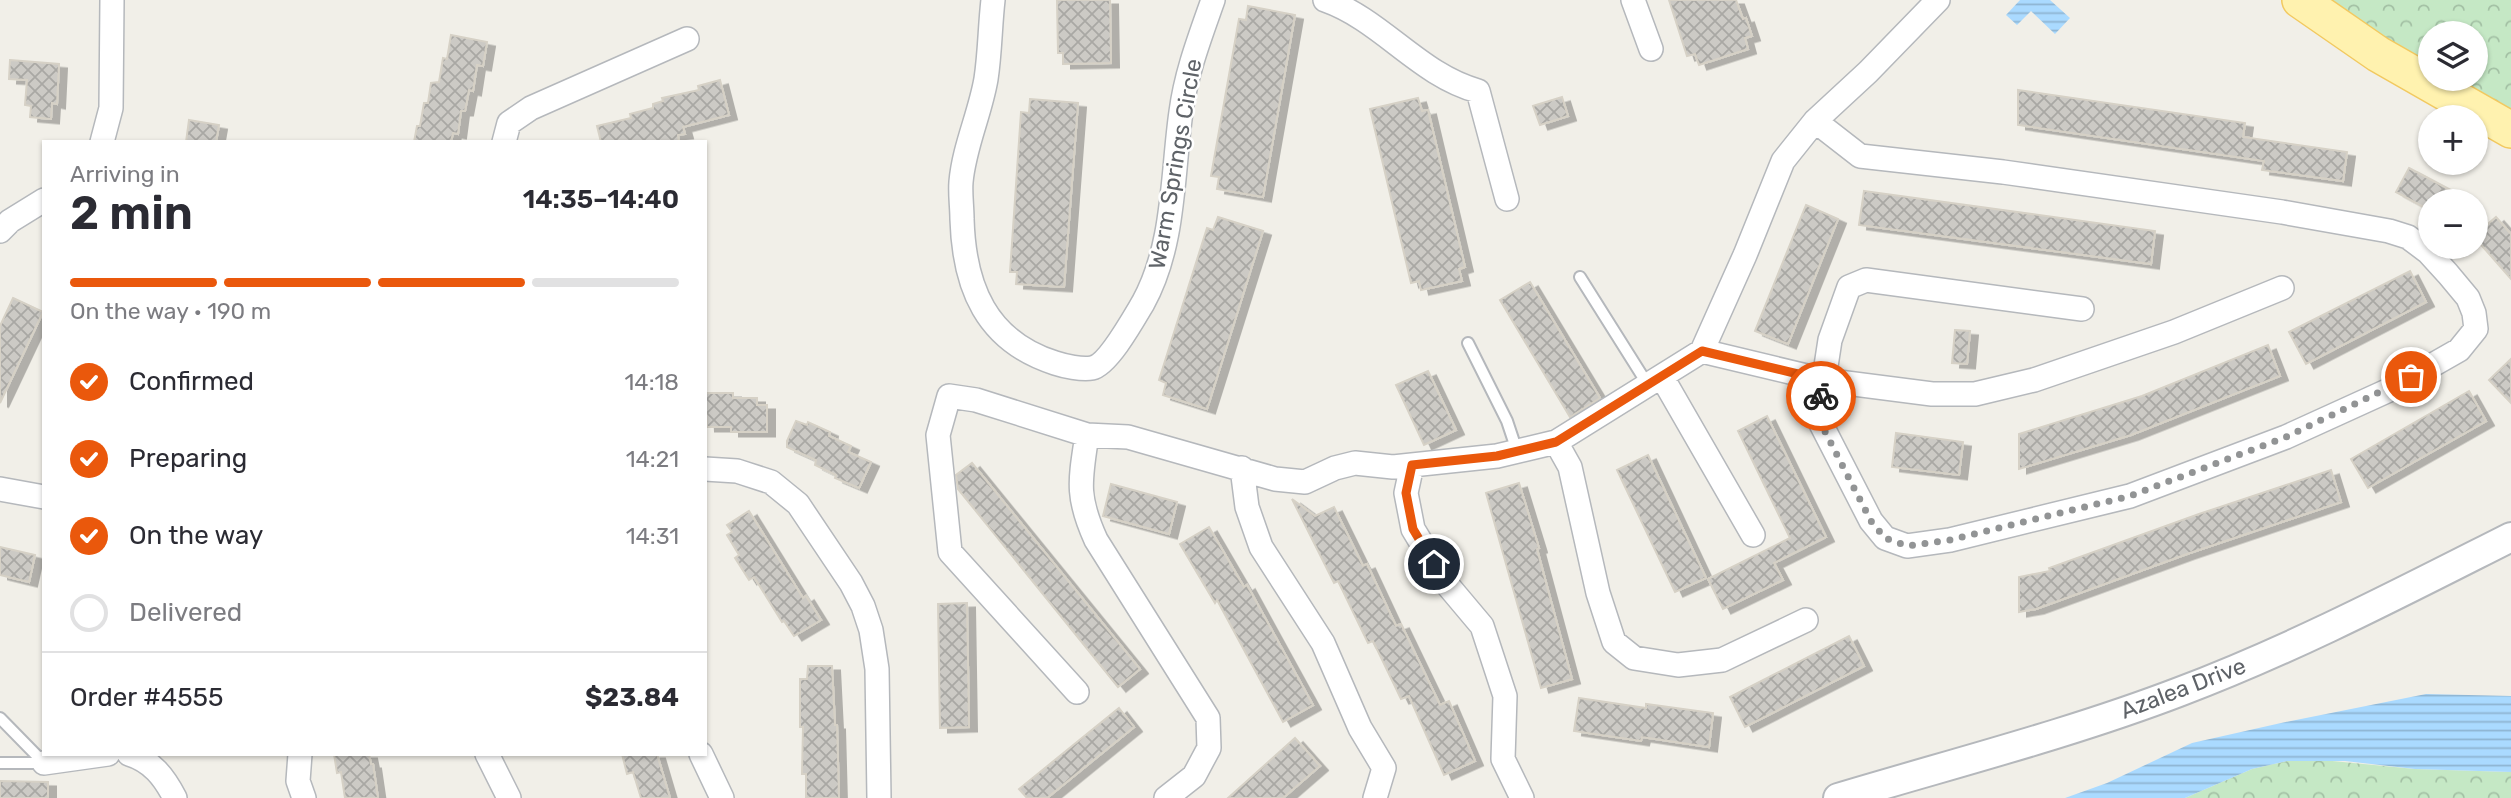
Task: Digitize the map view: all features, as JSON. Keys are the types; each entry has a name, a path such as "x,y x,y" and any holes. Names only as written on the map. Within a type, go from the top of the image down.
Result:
{"main road":[{"path":"2300,0 2378,54 2511,130"}],"street":[{"path":"103,140 111,108 112,0"},
{"name":"Warm Springs Circle","path":"993,0 986,80 961,184 962,239 967,270 985,313 1017,346 1040,358 1062,365 1092,369 1106,360 1143,302 1159,267 1167,232 1181,109 1192,58 1213,0"},
{"path":"1325,0 1366,22 1441,78 1478,91 1507,200"},
{"path":"1633,0 1651,49"},
{"path":"1077,692 950,551 938,435 949,396 976,400 1087,435 1128,437 1275,479 1305,482 1335,468 1355,463 1393,467 1497,456 1556,442 1702,351 1783,161 1815,121 1868,72 1938,0"},
{"path":"504,140 509,122 531,108 687,39"},
{"path":"1815,121 1860,156 2003,172 2389,230 2408,237 2428,252 2448,274 2468,298 2476,329 2459,350 2387,391 2286,437 2130,496 1950,540 1907,546 1885,538 1871,521 1818,418 1830,340 1849,287 1866,280 2082,309"},
{"path":"0,231 10,221 42,201"},
{"path":"1702,351 1823,380 1932,394 1975,394 2034,380 2174,332 2282,288"},
{"path":"1655,381 1753,535"},
{"path":"1087,435 1080,482 1083,512 1096,540 1208,718 1209,748 1194,776 1166,798"},
{"path":"1556,442 1570,467 1598,593 1614,642 1634,658 1678,665 1722,660 1807,620"},
{"path":"1412,465 1406,493 1413,529 1445,582 1482,626 1504,696 1503,759 1522,798"},
{"path":"1242,468 1247,507 1261,547 1323,643 1360,727 1384,768 1375,798"},
{"path":"707,470 737,471 771,482 780,489 798,504 851,583 871,630 877,669 879,798"},
{"path":"0,489 42,497"},
{"name":"Azalea Drive","path":"1839,798 2178,692 2267,656 2511,537"},
{"path":"44,763 94,756"},
{"path":"135,756 144,759 165,778 175,798"},
{"path":"300,756 298,781 304,798"},
{"path":"488,756 509,798"},
{"path":"702,756 722,798"}],"lane":[{"path":"1580,277 1655,381"},
{"path":"1468,343 1507,421 1517,452"},
{"path":"0,718 44,763"},
{"path":"0,763 44,763"}],"green space":[{"path":"2322,0 2511,0 2511,128 2488,113 2488,105 2476,105 2455,91 2488,91 2488,21 2418,21 2418,65"},
{"path":"2322,760 2415,769 2511,772 2511,798 2185,798 2252,769 2287,761"}],"water":[{"path":"2020,0 2050,0 2070,18 2055,34 2031,11 2017,25 2006,15"},
{"path":"2426,694 2511,696 2511,772 2415,769 2345,761 2287,761 2252,769 2185,798 2065,798 2107,783 2192,743"}],"building":[{"path":"1057,0 1110,0 1111,63 1063,64 1063,53 1058,53"},
{"path":"1669,0 1736,0 1752,36 1745,38 1748,49 1699,65 1695,54 1687,56"},
{"path":"1248,6 1295,15 1263,197 1217,189 1219,177 1211,176 1239,19 1246,20"},
{"path":"451,35 487,42 483,66 477,65 473,91 469,90 465,111 461,111 458,134 453,133 451,140 414,140 424,103 428,103 431,83 439,82 443,58 447,59"},
{"path":"10,60 59,64 57,104 52,103 51,119 30,117 31,106 25,105 27,80 9,79"},
{"path":"720,80 729,115 683,127 685,134 678,135 679,140 600,140 597,126 631,118 630,114 653,108 653,104 663,101 662,98 699,90 698,86"},
{"path":"2018,90 2245,123 2243,137 2347,152 2343,181 2262,170 2264,161 2018,125"},
{"path":"1562,97 1568,116 1540,125 1533,106"},
{"path":"1418,98 1422,111 1428,110 1465,267 1459,269 1462,281 1421,290 1419,281 1411,283 1370,109"},
{"path":"1030,99 1078,103 1064,287 1016,284 1017,272 1010,272 1021,112 1029,113"},
{"path":"189,120 219,125 216,140 186,140"},
{"path":"2409,168 2448,189 2418,189 2418,204 2396,192"},
{"path":"1864,191 2155,231 2151,264 1859,225"},
{"path":"1806,205 1838,219 1788,344 1755,331"},
{"path":"1218,217 1263,231 1207,409 1163,395 1166,383 1159,380 1207,228 1213,230"},
{"path":"2496,217 2511,234 2511,279 2488,253 2488,224"},
{"path":"2410,271 2426,302 2306,364 2289,332"},
{"path":"1530,282 1600,398 1570,417 1500,300"},
{"path":"13,298 42,312 0,403 0,326"},
{"path":"1955,330 1970,331 1967,364 1952,363"},
{"path":"2268,345 2280,376 2131,435 2019,469 2019,434 2142,396"},
{"path":"2511,359 2511,403 2489,380"},
{"path":"1428,371 1456,430 1424,445 1396,385"},
{"path":"2469,391 2486,421 2368,488 2351,459"},
{"path":"707,393 733,393 733,398 757,398 757,405 767,405 767,432 731,432 731,427 707,427"},
{"path":"1767,416 1826,537 1774,563 1783,580 1723,609 1708,579 1790,538 1738,431"},
{"path":"796,421 807,425 808,422 830,432 829,436 851,446 848,452 871,462 859,488 835,478 836,475 815,465 816,460 787,447"},
{"path":"1896,433 1963,442 1959,475 1892,467"},
{"path":"1648,455 1706,578 1675,592 1617,470"},
{"path":"972,463 1140,669 1118,687 958,489 956,475"},
{"path":"2331,470 2341,502 2036,609 2019,612 2019,577 2050,571 2049,568 2199,514"},
{"path":"1519,483 1539,548 1537,549 1572,679 1541,688 1486,493"},
{"path":"1111,484 1177,502 1169,534 1103,516"},
{"path":"1292,499 1315,516 1334,507 1363,566 1367,564 1396,626 1401,624 1440,705 1449,701 1475,761 1444,775 1409,696 1401,699 1373,641 1368,643 1338,581 1334,583"},
{"path":"749,511 803,598 806,596 821,620 794,636 754,577 749,580 735,558 739,555 727,535 732,532 727,525"},
{"path":"1209,527 1244,587 1247,585 1313,705 1283,722 1217,600 1215,603 1180,544"},
{"path":"0,547 35,555 29,582 0,575"},
{"path":"967,603 969,727 940,728 938,604"},
{"path":"1849,636 1864,666 1745,727 1730,697"},
{"path":"808,666 832,666 839,798 806,798 806,774 802,774 800,679 807,679"},
{"path":"1579,698 1646,708 1646,704 1713,713 1709,747 1574,731"},
{"path":"1119,708 1134,727 1047,798 1027,798 1019,789"},
{"path":"1295,738 1320,766 1283,798 1228,798"},
{"path":"334,756 369,756 378,798 345,798 341,772 337,773"},
{"path":"622,756 658,756 670,798 641,798 633,772 627,774"},
{"path":"0,781 48,782 48,798 0,798"}],"way so far":[{"path":"1821,396 1818,418 1871,521 1885,538 1907,546 1950,540 2130,496 2286,437 2387,391 2411,377"}],"route":[{"path":"1434,564 1413,529 1406,493 1412,465 1497,456 1556,442 1702,351 1823,380 1821,396"}]}
